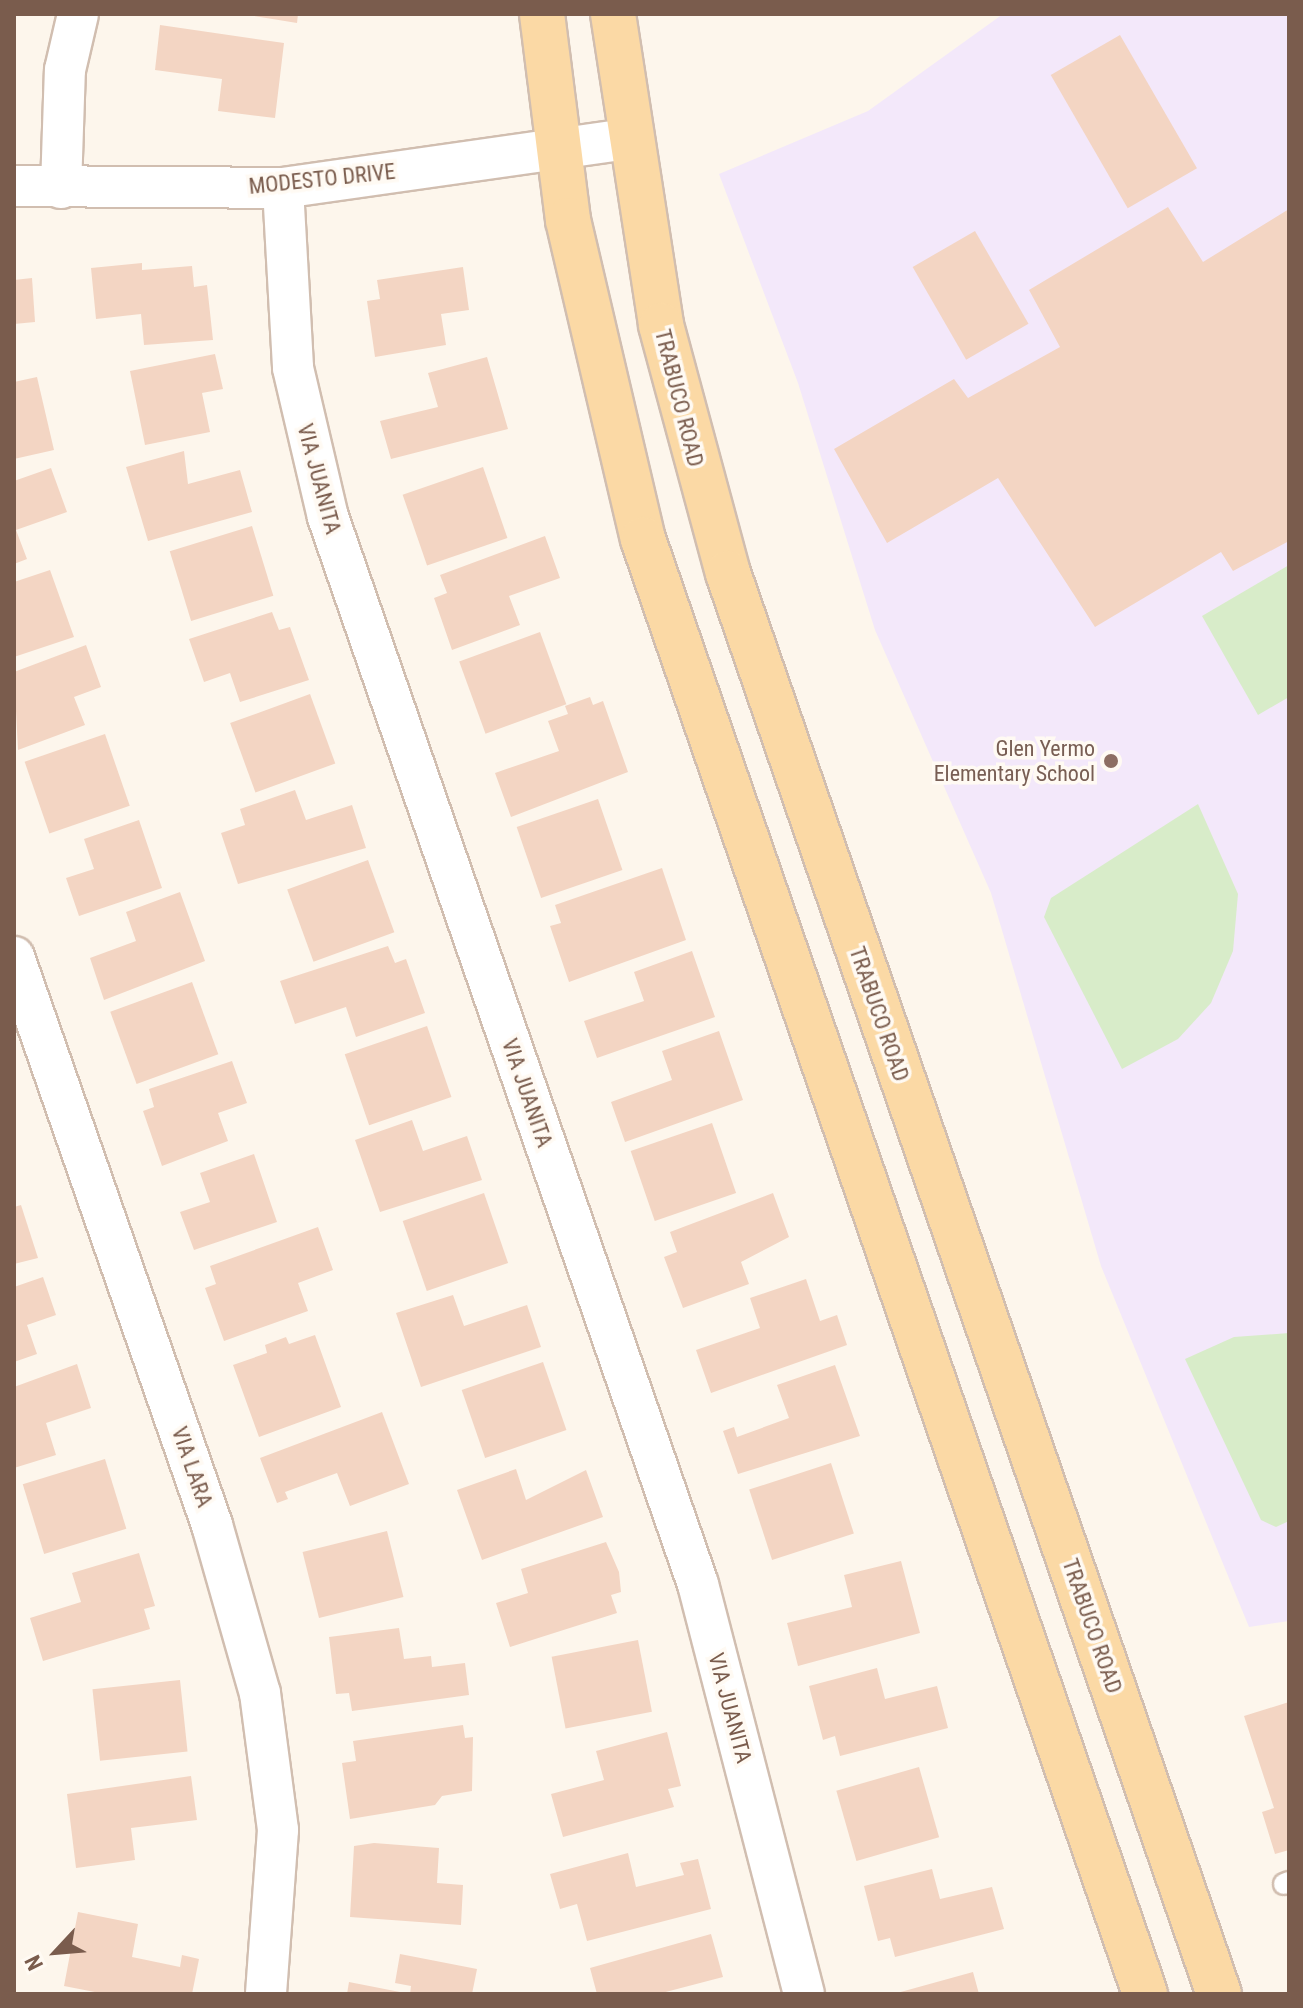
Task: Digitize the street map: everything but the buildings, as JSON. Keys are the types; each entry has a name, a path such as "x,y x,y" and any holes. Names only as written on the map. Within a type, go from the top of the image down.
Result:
{"main road":[{"path":"542,14 556,150 614,435 668,619 1145,1994"},
{"name":"TRABUCO ROAD","path":"613,14 628,139 661,325 728,573 1219,1994"}],"street":[{"path":"61,188 65,70 78,14"},
{"name":"MODESTO DRIVE","path":"14,186 283,188 628,139"},
{"name":"VIA JUANITA","path":"283,188 293,368 328,517 698,1584 804,1994"},
{"name":"VIA LARA","path":"14,957 212,1525 260,1693 278,1830 266,1994"}],"shaded area":[{"name":"Glen Yermo Elementary School","path":"1003,14 1289,14 1289,1621 1249,1627 1101,1266 991,893 875,630 798,383 719,174 868,111"}],"green space":[{"path":"1289,565 1289,697 1258,715 1202,616"},
{"path":"1198,804 1238,894 1233,951 1211,1003 1178,1039 1122,1069 1044,917 1051,898"},
{"path":"1289,1333 1289,1521 1276,1527 1261,1520 1185,1359 1234,1337"}],"place":[{"name":"Glen Yermo Elementary School","path":"1111,761"}]}
